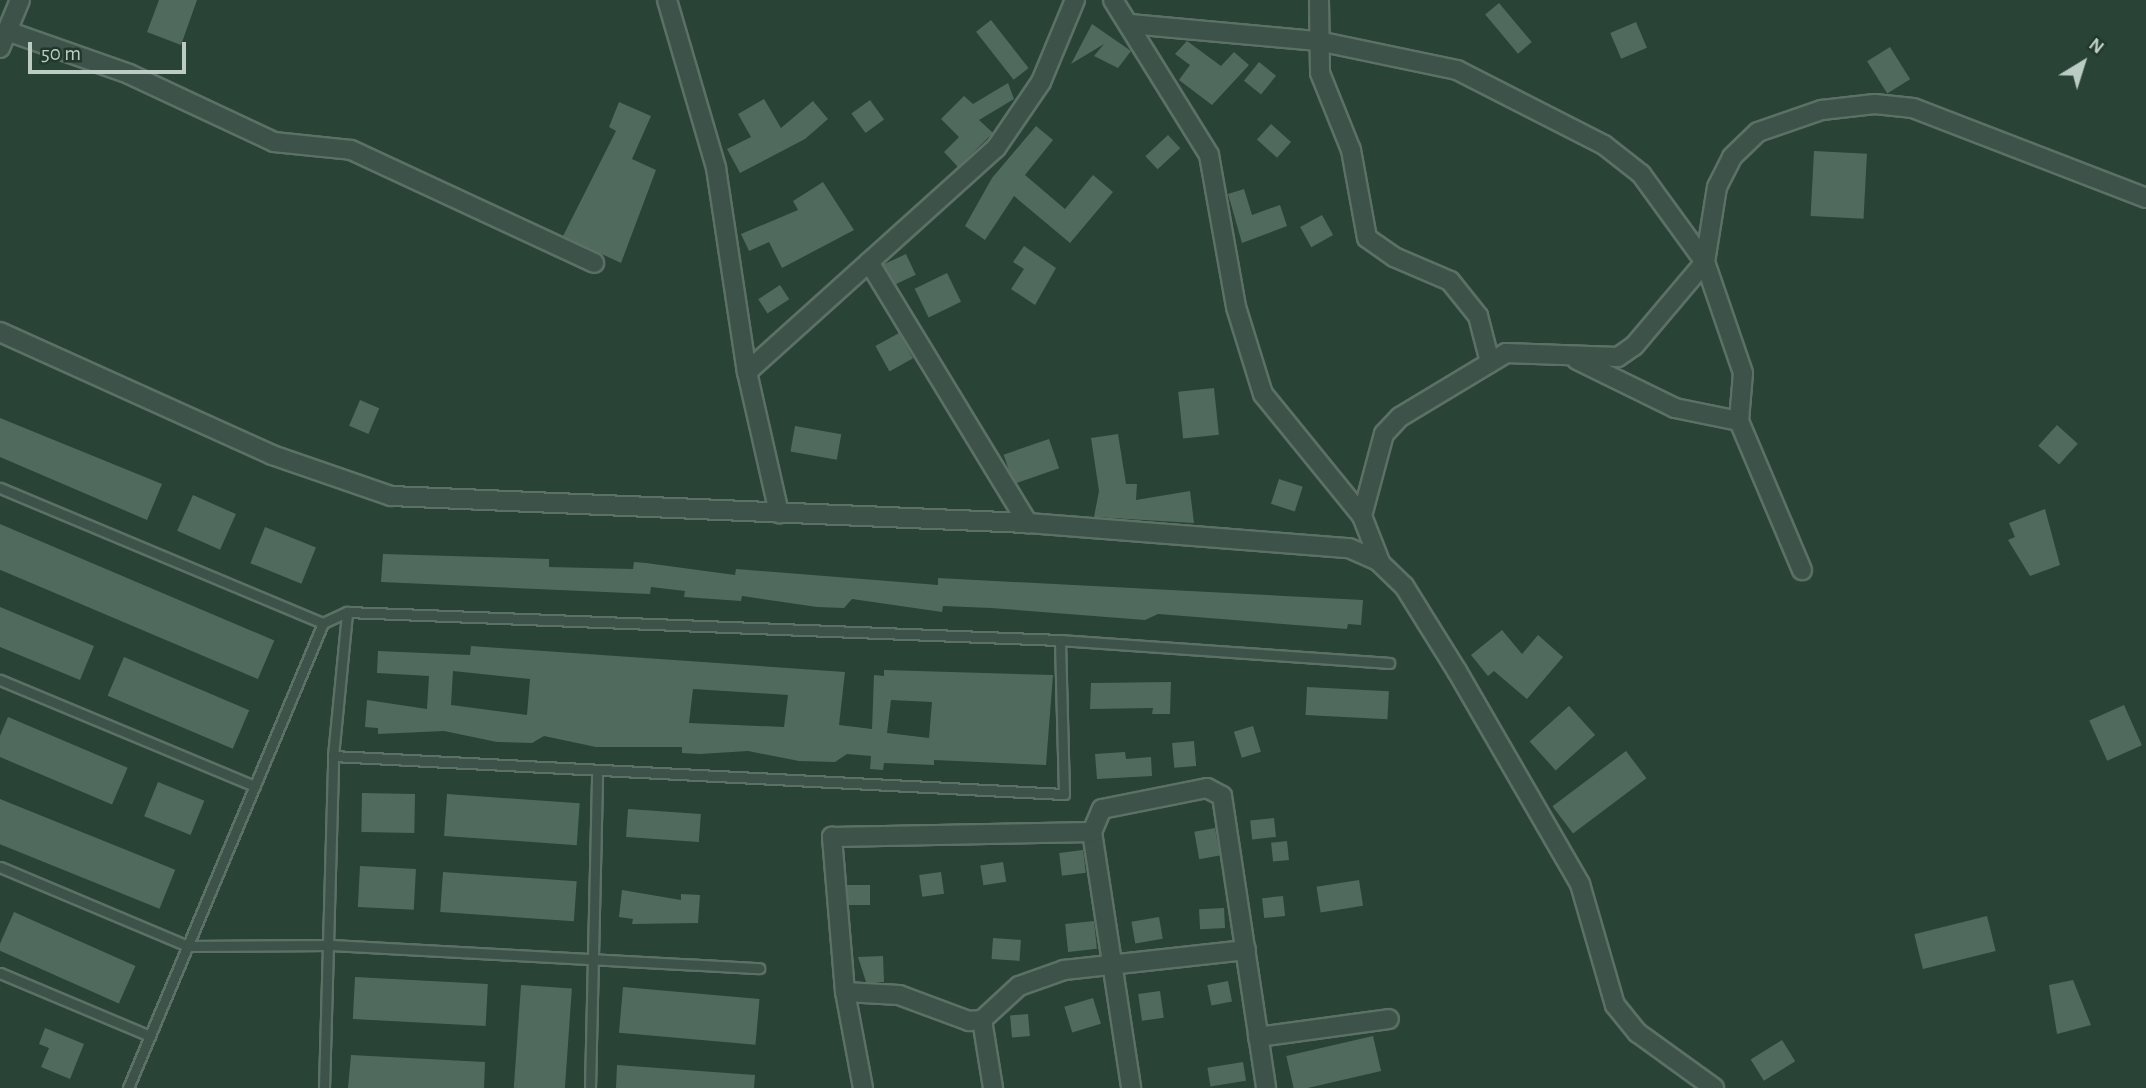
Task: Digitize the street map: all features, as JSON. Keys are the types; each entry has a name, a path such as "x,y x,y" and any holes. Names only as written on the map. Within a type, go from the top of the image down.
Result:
{"street":[{"path":"0,48 20,0"},
{"path":"667,0 716,168 747,372 779,513"},
{"path":"747,372 869,262 960,186 1017,124 1069,24 1075,0"},
{"path":"1113,0 1209,155 1236,307 1263,394 1362,516 1380,562"},
{"path":"1319,0 1320,73 1351,149 1367,238 1385,253 1450,281 1478,316 1490,362"},
{"path":"1130,24 1318,41 1457,70 1604,145 1641,174 1704,262 1743,373 1740,421 1802,570"},
{"path":"7,31 129,74 274,142 351,150 594,263"},
{"path":"1362,516 1384,434 1400,417 1490,362 1521,349 1618,357 1634,346 1704,262 1717,187 1732,157 1758,132 1822,110 1913,108 2146,198"},
{"path":"869,262 1028,523"},
{"path":"0,332 272,455 391,496 684,503 779,513 1028,523 1349,548 1380,562 1404,586 1457,671 1580,884 1615,1004 1638,1033 1714,1088"},
{"path":"1565,354 1675,408 1740,421"},
{"path":"1131,1088 1092,832 1102,809 1217,790 1246,950 1266,1088"},
{"path":"863,1088 845,992 832,837 1092,832"},
{"path":"845,992 889,993 949,1016 982,1020 1035,978 1114,964 1246,950"},
{"path":"1258,1037 1389,1019"},
{"path":"982,1020 993,1088"}],"lane":[{"path":"0,488 323,623"},
{"path":"324,1088 331,945 332,756 347,612"},
{"path":"128,1088 323,623 347,612 1060,640 1389,663"},
{"path":"332,756 1064,794 1060,640"},
{"path":"0,680 255,786"},
{"path":"590,1088 596,959 597,770"},
{"path":"0,867 187,946 331,945 758,968"},
{"path":"0,973 150,1036"}],"building":[{"path":"159,0 197,0 181,45 147,32"},
{"path":"1499,3 1532,42 1518,54 1485,15"},
{"path":"991,20 1029,68 1014,80 976,32"},
{"path":"1636,22 1647,48 1621,59 1610,33"},
{"path":"1092,24 1131,51 1118,68 1094,56 1104,44 1071,64"},
{"path":"1187,41 1221,66 1234,52 1249,65 1212,105 1179,80 1190,65 1175,54"},
{"path":"1890,47 1910,79 1887,94 1867,61"},
{"path":"1259,62 1276,76 1261,94 1244,81"},
{"path":"1008,83 1014,99 979,120 993,133 958,167 944,152 959,137 941,119 964,96 973,104"},
{"path":"764,99 781,128 813,101 828,119 805,139 740,173 727,149 751,137 738,114"},
{"path":"870,100 884,119 865,133 851,114"},
{"path":"619,102 651,116 632,159 656,170 621,263 563,236 616,131 609,127"},
{"path":"1271,124 1291,142 1277,158 1257,140"},
{"path":"1036,126 1053,140 1025,175 1065,209 1093,175 1113,192 1070,243 1014,196 985,240 965,226 992,178"},
{"path":"1168,135 1180,148 1158,169 1145,156"},
{"path":"1814,151 1867,154 1864,219 1811,216"},
{"path":"823,182 854,230 782,268 769,242 749,251 741,234 798,210 793,201"},
{"path":"1244,189 1252,215 1280,205 1287,226 1242,243 1228,194"},
{"path":"1322,215 1333,235 1311,247 1300,227"},
{"path":"1024,246 1056,268 1035,305 1011,289 1024,269 1013,262"},
{"path":"906,254 916,275 893,285 883,265"},
{"path":"947,273 961,302 929,318 915,289"},
{"path":"780,285 789,299 767,313 758,299"},
{"path":"899,333 913,358 889,371 875,346"},
{"path":"1214,388 1219,435 1183,439 1178,392"},
{"path":"360,400 379,408 368,434 349,426"},
{"path":"0,418 162,484 147,520 0,457"},
{"path":"2057,425 2078,444 2059,465 2038,446"},
{"path":"795,426 841,434 837,460 790,452"},
{"path":"1118,434 1126,484 1137,484 1136,500 1190,491 1194,523 1094,517 1099,491 1091,438"},
{"path":"1049,439 1059,468 1014,484 1004,455"},
{"path":"1279,479 1303,487 1295,511 1271,504"},
{"path":"193,495 236,514 220,550 177,531"},
{"path":"2045,509 2060,565 2030,576 2008,540 2015,537 2009,523"},
{"path":"0,524 274,640 258,679 0,570"},
{"path":"265,527 316,548 301,584 250,563"},
{"path":"383,554 549,559 549,567 633,569 634,562 735,575 736,569 938,585 938,578 1363,600 1361,625 1348,624 1347,629 1158,614 1145,620 943,606 942,612 852,599 844,608 817,607 742,596 741,601 684,597 685,591 651,587 650,594 381,582"},
{"path":"0,607 94,646 80,680 0,647"},
{"path":"1502,630 1522,654 1538,635 1563,657 1527,699 1494,671 1488,676 1471,655"},
{"path":"471,646 845,672 839,725 872,729 874,675 884,676 884,670 1053,675 1046,765 934,760 934,765 884,763 883,770 870,769 871,756 847,754 835,762 799,761 748,751 700,754 682,753 682,747 596,747 544,736 532,743 497,742 444,731 378,734 378,728 365,727 367,700 427,709 429,676 377,673 378,651 470,655","holes":["453,671 530,679 527,715 451,705","693,689 788,695 784,727 689,723","891,700 932,702 929,738 887,733"]},
{"path":"124,657 249,710 233,749 108,696"},
{"path":"1171,682 1170,714 1152,714 1153,708 1090,709 1091,683"},
{"path":"1307,687 1389,691 1387,719 1306,715"},
{"path":"2124,705 2142,745 2107,761 2089,720"},
{"path":"1569,706 1595,735 1556,770 1530,741"},
{"path":"8,717 128,768 112,805 0,757 0,736"},
{"path":"1253,726 1261,752 1242,758 1234,732"},
{"path":"1194,741 1196,766 1174,768 1172,743"},
{"path":"1626,751 1646,778 1573,834 1553,806"},
{"path":"1125,752 1126,759 1151,757 1152,776 1097,779 1095,754"},
{"path":"158,782 204,801 190,835 144,816"},
{"path":"362,793 415,794 414,833 361,832"},
{"path":"447,794 580,803 577,845 444,836"},
{"path":"0,799 175,870 160,909 0,844"},
{"path":"628,809 701,814 699,842 626,837"},
{"path":"1274,818 1276,837 1252,839 1250,821"},
{"path":"1215,828 1220,856 1199,859 1194,832"},
{"path":"1287,841 1289,860 1273,862 1271,843"},
{"path":"1083,850 1086,873 1062,876 1059,853"},
{"path":"1003,862 1006,882 983,885 980,866"},
{"path":"360,866 416,869 414,910 358,907"},
{"path":"443,872 577,881 574,921 440,912"},
{"path":"941,872 944,894 922,897 919,875"},
{"path":"1359,880 1363,906 1321,912 1317,887"},
{"path":"847,885 870,885 870,905 847,905"},
{"path":"622,890 681,900 681,894 700,895 698,923 632,924 633,919 619,917"},
{"path":"1283,896 1285,916 1264,918 1262,898"},
{"path":"1224,908 1225,928 1200,929 1199,909"},
{"path":"14,912 136,966 119,1004 0,951 0,943"},
{"path":"1987,916 1996,951 1923,969 1914,934"},
{"path":"1159,917 1163,939 1135,944 1131,922"},
{"path":"1094,921 1097,949 1068,952 1065,924"},
{"path":"993,938 1021,940 1019,961 992,959"},
{"path":"883,956 884,982 866,982 858,957"},
{"path":"355,977 488,984 486,1026 353,1019"},
{"path":"2073,980 2091,1025 2057,1034 2049,985"},
{"path":"1228,981 1232,1002 1211,1006 1207,985"},
{"path":"521,985 572,989 565,1088 514,1088"},
{"path":"623,987 759,999 755,1045 619,1033"},
{"path":"1160,991 1164,1018 1142,1021 1138,994"},
{"path":"1093,998 1101,1024 1072,1033 1064,1007"},
{"path":"1028,1014 1030,1036 1012,1037 1010,1016"},
{"path":"45,1028 84,1044 70,1079 41,1067 49,1048 39,1044"},
{"path":"1373,1036 1381,1071 1308,1088 1294,1088 1286,1056"},
{"path":"1782,1040 1795,1061 1764,1081 1751,1060"},
{"path":"351,1055 485,1062 484,1088 348,1088"},
{"path":"1243,1062 1246,1081 1210,1086 1207,1068"},
{"path":"617,1065 755,1075 754,1088 616,1088"}]}
